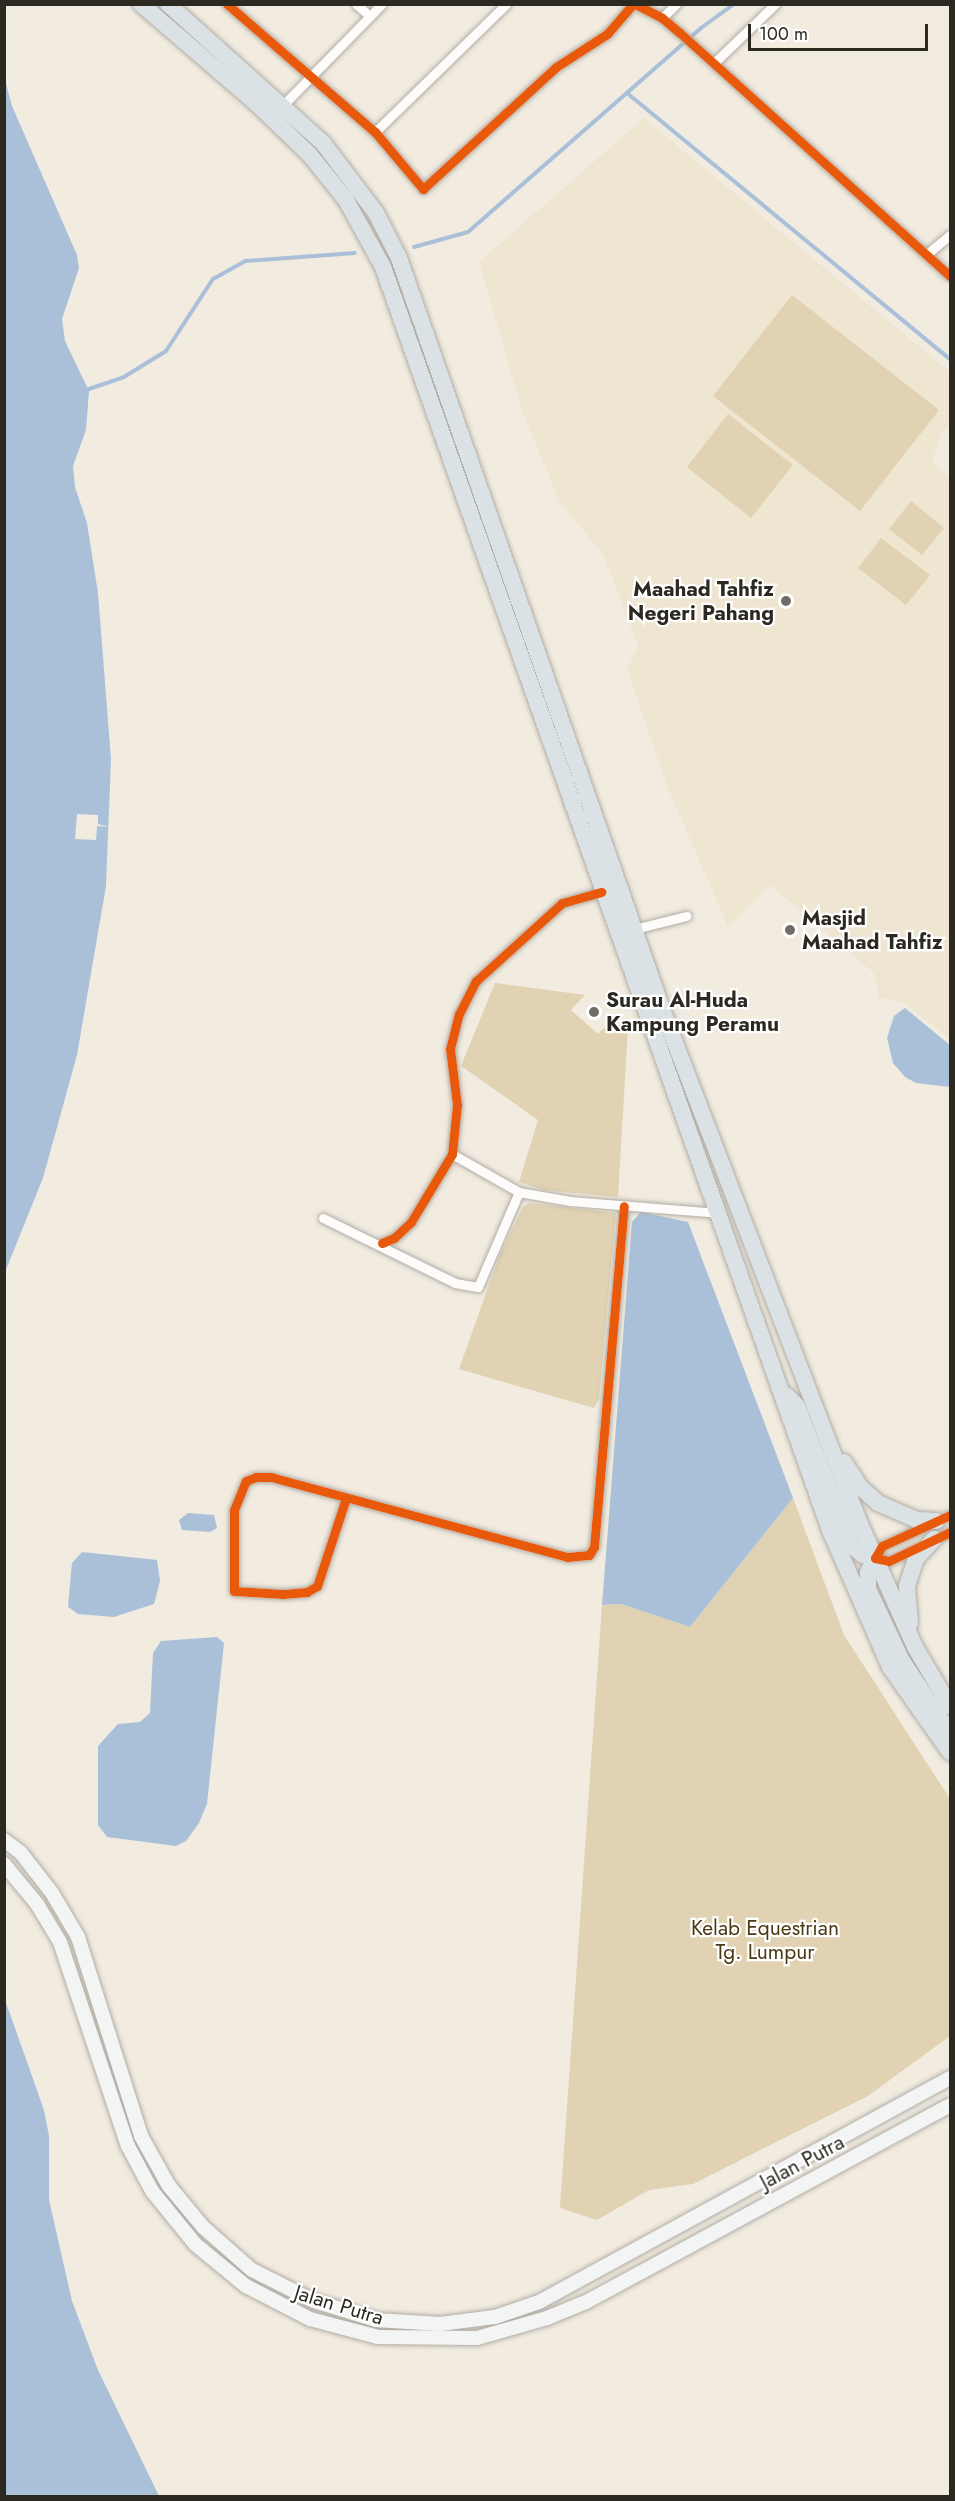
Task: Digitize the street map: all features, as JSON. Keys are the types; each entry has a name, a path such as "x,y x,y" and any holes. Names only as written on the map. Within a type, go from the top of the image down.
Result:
{"highway":[{"path":"141,4 289,134 346,200 358,227 382,267 601,892 830,1530 890,1667 940,1742 951,1752"},
{"path":"168,4 284,104 343,165 376,213 399,258 634,929 824,1431 875,1558 915,1647 951,1706"},
{"path":"780,1390 797,1406 852,1546 863,1555 875,1558"},
{"path":"824,1431 861,1488 878,1503 917,1520 943,1518"},
{"path":"915,1647 907,1586 916,1559 934,1539"},
{"path":"875,1558 868,1573 868,1589 902,1661 951,1733"}],"main road":[{"name":"Jalan Putra","path":"4,1840 21,1853 52,1893 78,1937 141,2136 169,2186 203,2227 252,2270 314,2301 376,2320 440,2324 495,2317 539,2302 951,2078"},
{"name":"Jalan Putra","path":"4,1864 38,1904 60,1942 128,2146 152,2191 195,2244 246,2286 310,2319 378,2337 477,2338 512,2331 557,2314 951,2105"}],"street":[{"path":"227,4 308,78 375,132 423,189 556,67 607,34 634,4 662,18 680,33 951,276"},
{"path":"356,4 370,16"},
{"path":"284,104 382,4"},
{"path":"375,132 506,4"},
{"path":"662,18 676,4"},
{"path":"714,63 775,4"},
{"path":"927,254 951,235"},
{"path":"382,1244 394,1238 411,1222 452,1154 457,1105 450,1049 476,981 551,912 572,899 601,892"},
{"path":"634,929 686,916"},
{"path":"452,1154 519,1192 624,1206 718,1213"},
{"path":"323,1218 382,1244 454,1283 478,1287 519,1192"},
{"path":"345,1498 317,1586 307,1592 283,1594 234,1591 234,1510 246,1481 271,1477 560,1556 581,1559 589,1555 595,1537 624,1206"},
{"path":"943,1518 882,1546 875,1558 889,1561 951,1532"}],"shaded area":[{"name":"Maahad Tahfiz Negeri Pahang","path":"644,118 950,372 950,426 942,431 932,462 950,477 950,1039 903,1002 879,998 874,973 770,885 728,927 667,786 627,669 638,646 604,556 560,502 523,414 479,262"}],"green space":[{"path":"792,295 939,410 860,511 713,396"},
{"path":"728,414 793,465 751,518 687,467"},
{"path":"911,501 944,528 922,555 889,529"},
{"path":"881,538 930,575 906,605 858,568"},
{"path":"495,983 585,995 571,1010 598,1034 609,1023 628,1027 618,1197 544,1190 519,1182 538,1120 461,1066"},
{"path":"529,1203 616,1213 599,1399 594,1408 459,1369 499,1257 523,1207"},
{"name":"Kelab Equestrian Tg. Lumpur","path":"793,1498 844,1635 950,1799 950,2036 868,2096 693,2184 649,2190 597,2220 560,2208 602,1605 621,1604 690,1627"}],"water":[{"path":"4,76 12,106 77,255 79,268 62,319 65,341 89,391 86,430 73,466 75,487 87,523 98,593 111,759 106,886 77,1055 43,1178 5,1272"},
{"path":"905,1008 950,1045 950,1087 916,1083 905,1077 893,1063 887,1038 894,1016"},
{"path":"641,1212 688,1222 793,1498 690,1627 621,1604 602,1605 632,1222"},
{"path":"188,1513 214,1515 217,1528 210,1532 182,1530 179,1520"},
{"path":"82,1552 157,1560 160,1581 154,1604 114,1617 78,1614 68,1607 72,1563"},
{"path":"217,1637 224,1643 207,1804 199,1823 186,1841 176,1846 107,1837 98,1825 98,1746 118,1724 140,1722 150,1713 153,1653 161,1641"},
{"path":"4,1997 44,2110 49,2136 49,2200 72,2301 98,2370 159,2496 5,2496"}],"pier":[{"path":"77,814 98,815 98,824 109,827 97,826 96,840 75,839"}],"waterway":[{"path":"414,247 468,232 701,28 734,4"},
{"path":"627,93 950,359"},
{"path":"86,390 124,377 166,351 213,279 246,261 355,253"}],"cycle path":[{"path":"227,4 375,132 423,189 556,67 607,34 633,4"},
{"path":"635,4 662,18 680,33 950,276"},
{"path":"382,1243 394,1238 411,1222 452,1154 457,1105 450,1049 459,1014 476,981 562,903 601,892"},
{"path":"346,1498 317,1586 307,1592 283,1594 234,1591 234,1510 246,1481 256,1477 271,1477 567,1557 589,1555 594,1547 624,1206"},
{"path":"950,1515 882,1546 875,1558 889,1561 950,1532"}],"place":[{"name":"Maahad Tahfiz Negeri Pahang","path":"786,601"},
{"name":"Masjid Maahad Tahfiz","path":"790,930"},
{"name":"Surau Al-Huda Kampung Peramu","path":"594,1012"}]}
